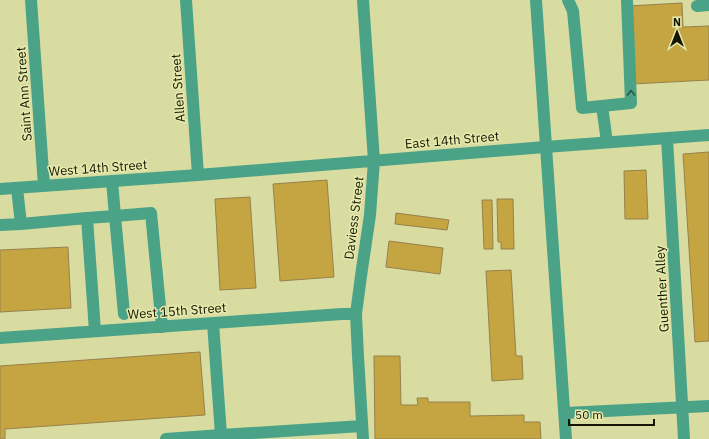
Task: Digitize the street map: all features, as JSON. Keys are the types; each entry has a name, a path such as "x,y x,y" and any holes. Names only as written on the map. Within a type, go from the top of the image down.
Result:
{"street":[{"name":"Saint Ann Street","path":"31,0 44,186"},
{"name":"Allen Street","path":"186,0 198,174"},
{"name":"Daviess Street","path":"363,0 374,161 370,215 356,314 363,439"},
{"path":"536,0 566,439"},
{"path":"568,0 573,11 582,108 631,103 627,0"},
{"path":"602,106 607,142"},
{"name":"East 14th Street","path":"198,174 709,135"},
{"name":"Guenther Alley","path":"667,138 684,439"},
{"name":"West 14th Street","path":"0,189 198,174"},
{"path":"112,181 124,314"},
{"path":"17,188 21,224"},
{"path":"0,226 151,212 162,327"},
{"path":"87,218 95,331"},
{"name":"West 15th Street","path":"0,338 356,314"},
{"path":"213,323 221,435"},
{"path":"565,414 709,406"},
{"path":"166,439 362,426"}],"building":[{"path":"682,3 683,27 709,26 709,80 632,84 628,6"},
{"path":"709,152 709,341 695,342 683,154"},
{"path":"646,170 648,219 625,219 624,171"},
{"path":"327,180 334,277 280,281 273,184"},
{"path":"250,197 256,288 220,290 215,199"},
{"path":"497,199 513,199 514,249 501,249 501,242 498,242"},
{"path":"482,200 492,200 493,249 484,249"},
{"path":"396,213 449,220 447,230 395,224"},
{"path":"389,241 443,248 440,274 386,267"},
{"path":"68,247 71,308 0,312 0,250"},
{"path":"511,270 516,356 522,356 523,379 492,381 486,271"},
{"path":"200,352 205,415 5,429 5,439 0,439 0,366"},
{"path":"374,356 400,356 401,405 418,405 417,398 428,398 428,402 470,402 470,416 524,415 524,422 540,422 541,439 375,439"}]}
